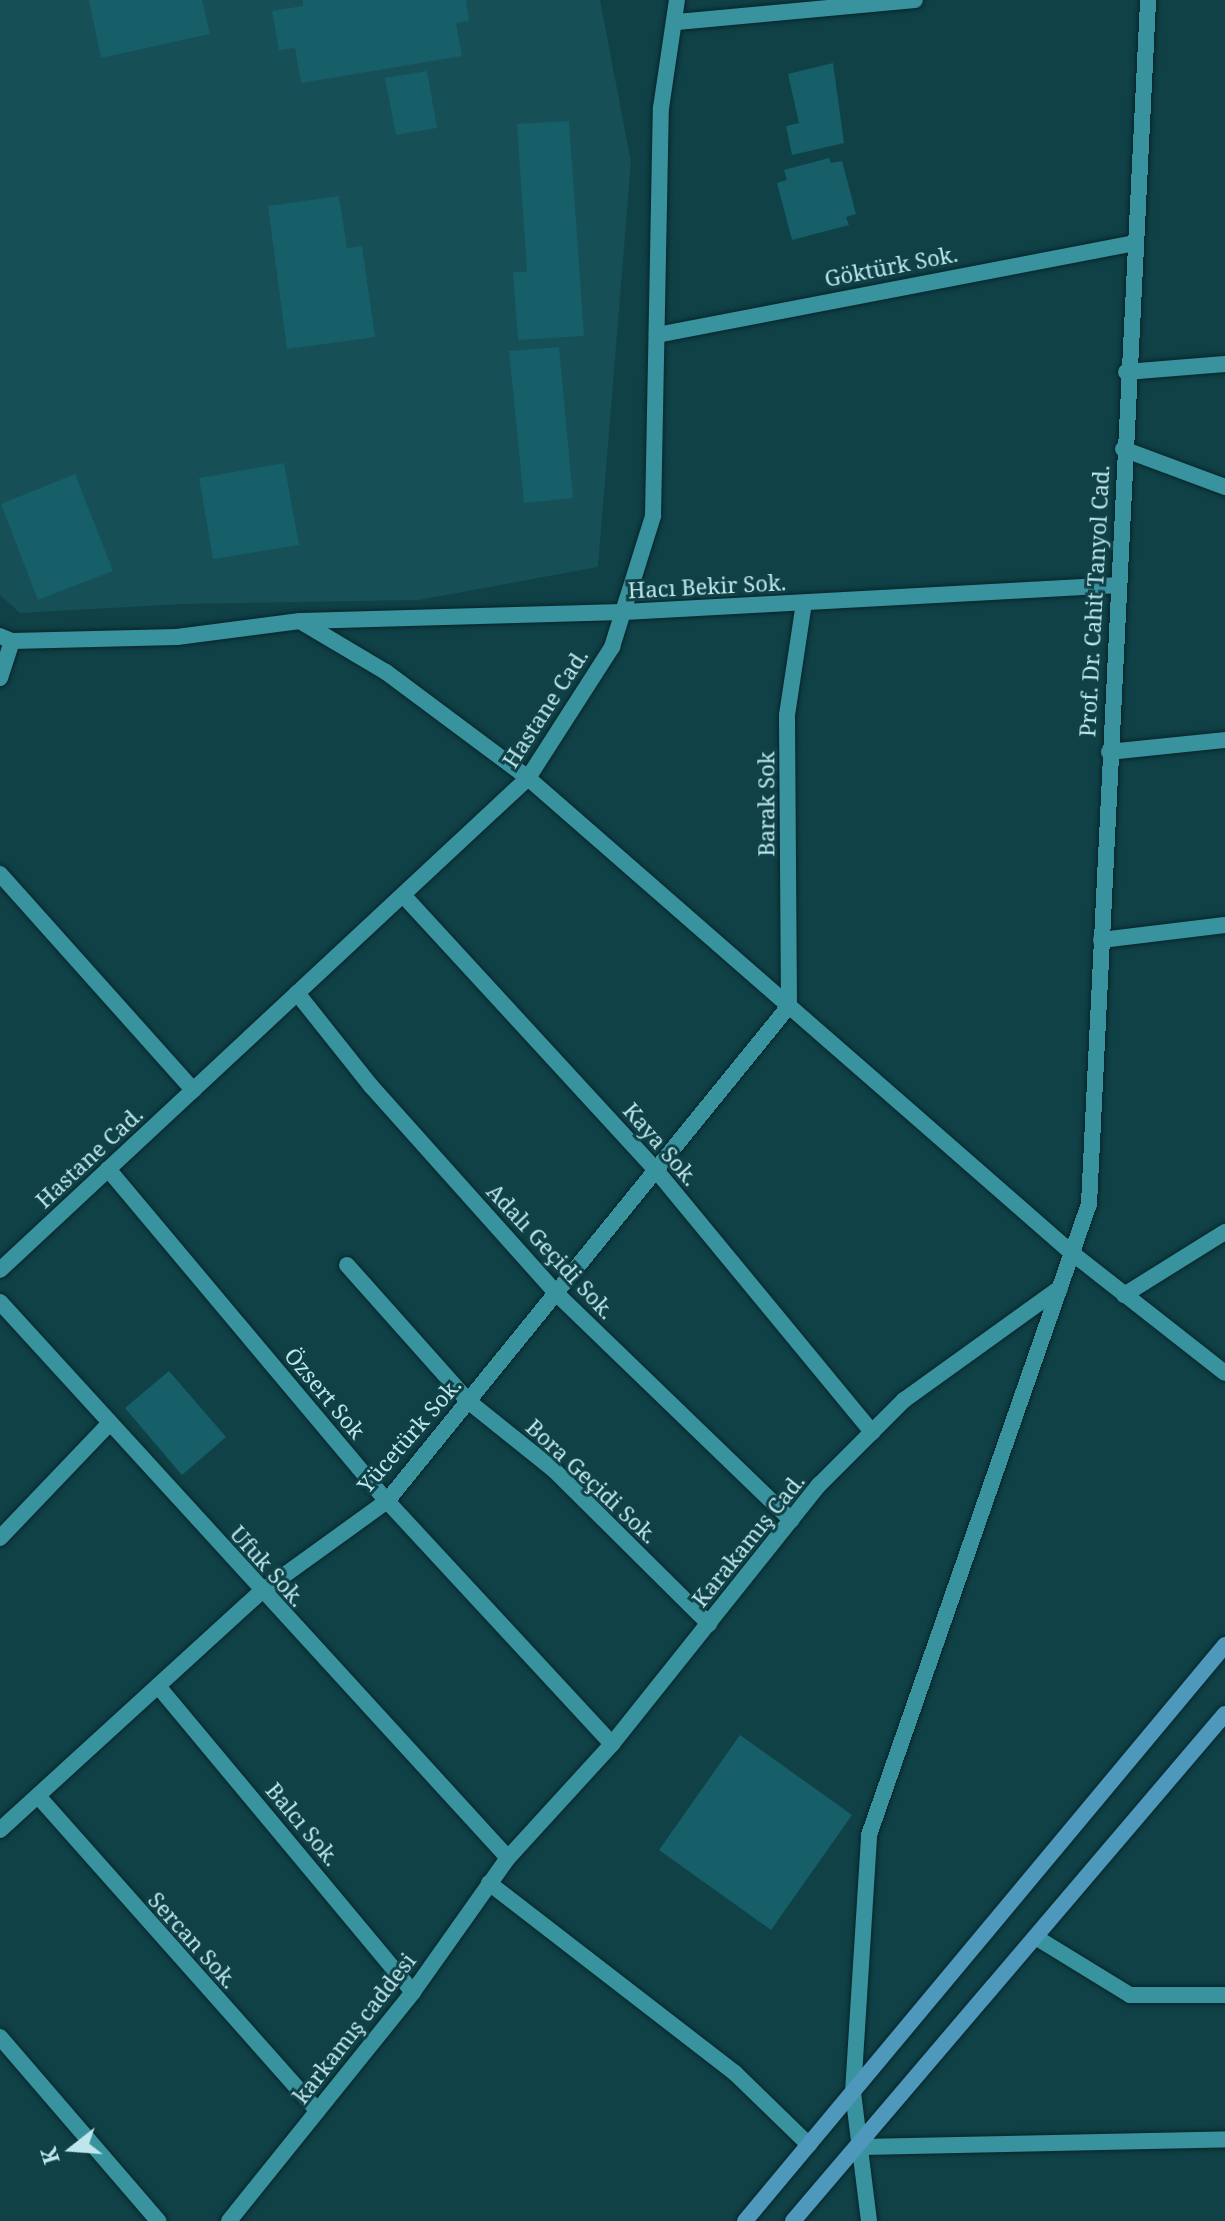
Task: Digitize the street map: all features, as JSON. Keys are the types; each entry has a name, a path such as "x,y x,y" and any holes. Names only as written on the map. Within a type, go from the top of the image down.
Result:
{"main road":[{"path":"745,2221 1225,1645"},
{"path":"793,2221 1225,1714"}],"street":[{"name":"Hastane Cad.","path":"0,1270 528,778 612,647 653,516 661,108 677,22 677,0"},
{"path":"677,22 915,0"},
{"name":"Prof. Dr. Cahit Tanyol Cad.","path":"869,2221 853,2092 869,1835 1089,1204 1126,372 1148,0"},
{"name":"Göktürk Sok.","path":"657,335 1134,243"},
{"path":"1126,372 1225,364"},
{"path":"1123,449 1225,487"},
{"name":"Hacı Bekir Sok.","path":"6,638 177,637 300,621 623,612 1116,585"},
{"name":"Barak Sok","path":"789,1006 787,715 804,603"},
{"path":"300,621 386,672 528,778 1072,1253 1225,1373"},
{"path":"0,678 6,638"},
{"path":"1109,752 1225,740"},
{"path":"0,874 193,1090"},
{"name":"Kaya Sok.","path":"403,895 656,1170 872,1432"},
{"path":"1101,940 1225,925"},
{"name":"Adalı Geçidi Sok.","path":"297,993 371,1086 556,1293 791,1520"},
{"name":"Yücetürk Sok.","path":"0,1830 261,1592 387,1501 789,1006"},
{"name":"Özsert Sok","path":"108,1169 387,1501 612,1744"},
{"path":"1124,1295 1225,1232"},
{"name":"Bora Geçidi Sok.","path":"347,1265 468,1401 553,1469 709,1624"},
{"name":"Karakamış Cad.","path":"508,1858 612,1744 791,1520 872,1432 904,1400 1060,1288"},
{"name":"Ufuk Sok.","path":"0,1302 261,1592 508,1858"},
{"path":"0,1538 110,1423"},
{"name":"Balcı Sok.","path":"158,1686 413,1992"},
{"name":"Sercan Sok.","path":"38,1796 318,2111"},
{"name":"karkamış caddesi","path":"229,2221 413,1992 508,1858"},
{"path":"489,1883 735,2073 809,2145"},
{"path":"1037,1938 1130,1995 1225,1995"},
{"path":"0,2037 158,2221"},
{"path":"858,2147 1225,2139"}],"shaded area":[{"path":"0,0 600,0 631,162 598,567 419,600 185,604 20,613 0,595"}],"building":[{"path":"89,0 202,0 210,34 101,58"},
{"path":"303,0 466,0 469,21 456,23 462,56 301,83 295,48 279,50 272,11 303,6"},
{"path":"833,63 844,143 792,155 786,126 799,123 788,74"},
{"path":"427,71 437,128 396,135 385,78"},
{"path":"569,121 584,336 518,340 513,272 527,272 517,124"},
{"path":"829,158 831,163 842,161 856,214 846,217 849,225 792,240 777,183 787,180 784,170"},
{"path":"339,196 347,248 362,246 375,337 287,349 268,206"},
{"path":"559,347 573,498 524,503 509,351"},
{"path":"284,463 299,545 213,559 199,478"},
{"path":"75,474 113,571 38,600 1,504"},
{"path":"169,1371 226,1437 182,1475 125,1408"},
{"path":"740,1735 852,1815 771,1930 659,1850"}]}
